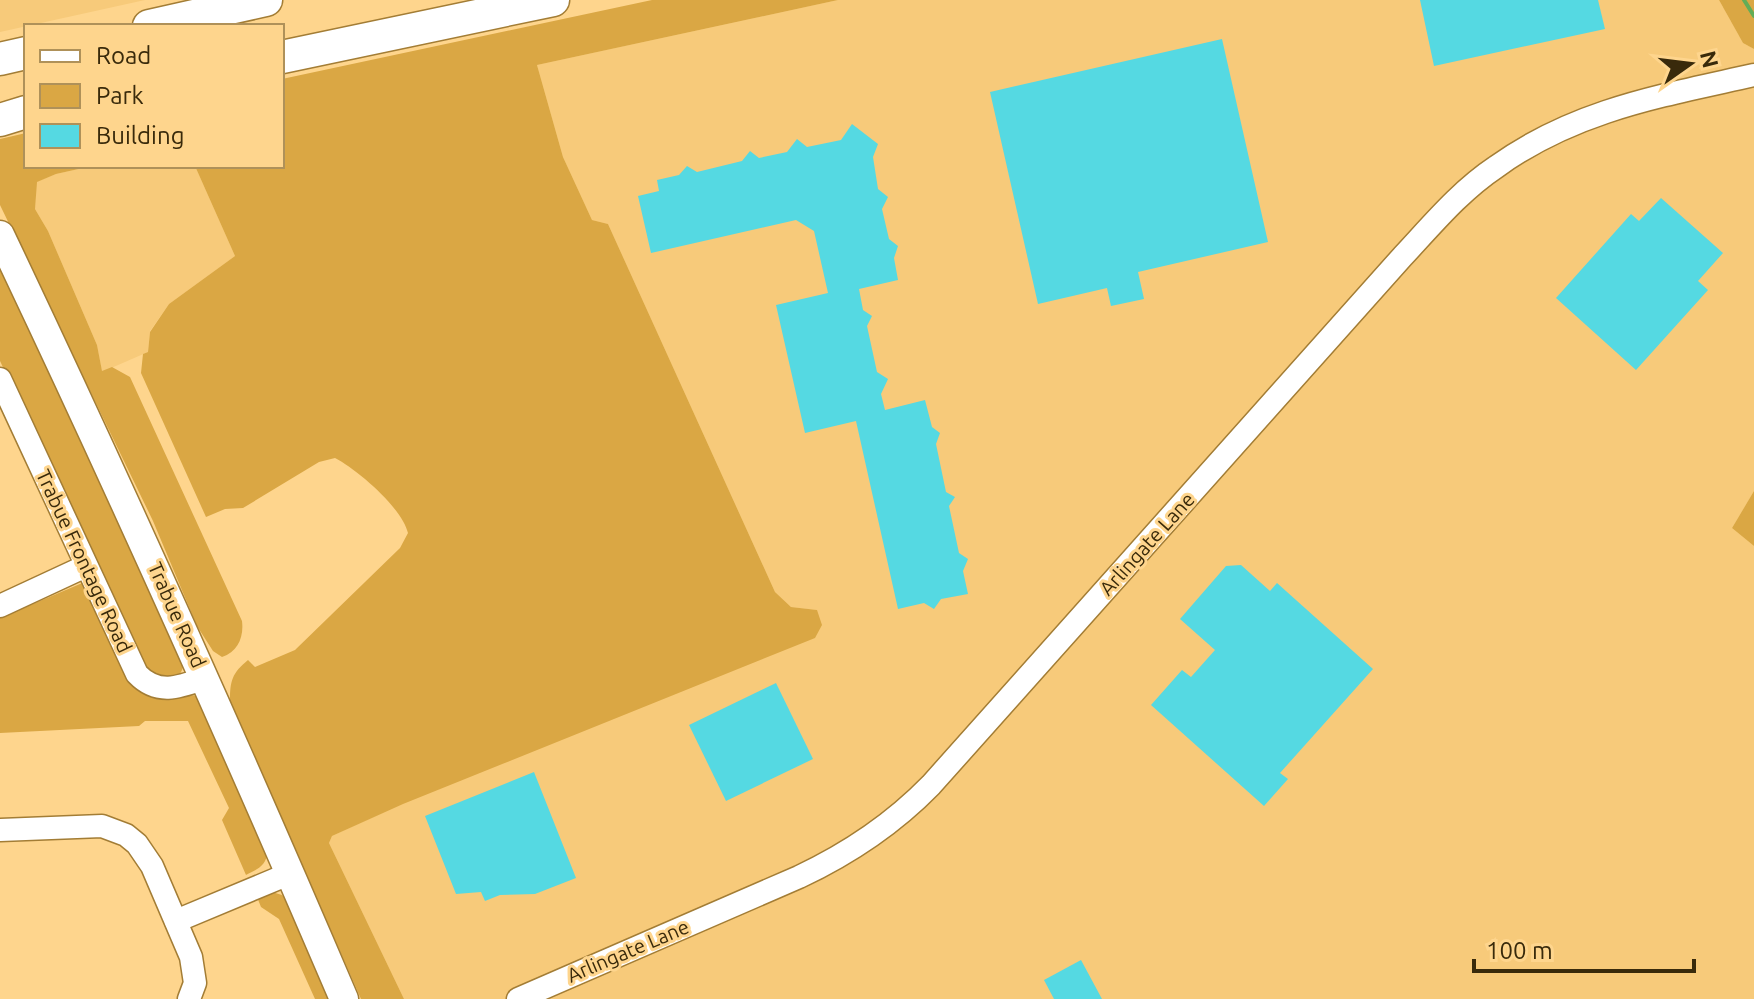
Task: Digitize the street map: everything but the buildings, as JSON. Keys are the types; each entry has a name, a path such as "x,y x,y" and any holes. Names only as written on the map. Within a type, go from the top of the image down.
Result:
{"highway":[{"path":"158,24 266,0"},
{"path":"284,57 553,0"},
{"path":"0,59 24,53"},
{"path":"0,112 24,110"},
{"path":"0,120 24,111"}],"main road":[{"name":"Trabue Road","path":"0,235 111,467 344,999"}],"street":[{"name":"Arlingate Lane","path":"518,999 799,877 871,839 909,808 952,762 1410,249 1468,190 1533,142 1584,118 1617,106 1754,75"},
{"name":"Trabue Frontage Road","path":"0,379 132,666 151,686 175,688 205,678"},
{"path":"0,606 86,566"},
{"path":"0,830 102,826 126,835 137,844 152,866 195,970 195,983 189,999"},
{"path":"176,921 291,873"}],"shaded area":[{"path":"0,0 145,0 24,24 24,27 0,32"},
{"path":"838,0 1719,0 1743,43 1754,49 1754,491 1732,528 1754,546 1754,999 404,999 329,843 332,836 817,610 791,607 775,592 608,224 592,220 563,157 537,65"},
{"path":"83,168 196,168 235,256 169,304 150,331 148,352 102,372 97,345 48,231 35,209 36,182"}],"green space":[{"path":"652,0 838,0 537,65 563,157 592,220 608,224 775,592 791,607 817,610 822,625 815,638 403,804 332,836 329,843 404,999 361,999 230,701 233,678 238,669 248,660 255,667 295,650 400,548 408,533 404,523 378,491 335,458 319,462 243,508 225,509 206,517 141,373 150,332 169,304 235,256 196,168 284,168 284,79"},
{"path":"1719,0 1754,0 1754,49 1743,43"},
{"path":"24,133 24,168 83,168 37,182 35,209 48,231 97,345 102,371 112,367 130,377 242,621 239,643 232,652 222,657 213,651 197,626 153,521 0,205 0,139"},
{"path":"0,267 184,657 181,672 169,681 147,673 0,361"},
{"path":"1754,491 1754,546 1732,528"},
{"path":"87,581 138,688 159,698 200,696 268,851 263,864 254,871 246,875 222,820 229,808 188,721 145,721 139,726 0,733 0,618"},
{"path":"272,892 282,895 290,904 332,999 315,999 279,919 261,907 257,897"}],"waterway":[{"path":"1744,0 1754,16"}]}
